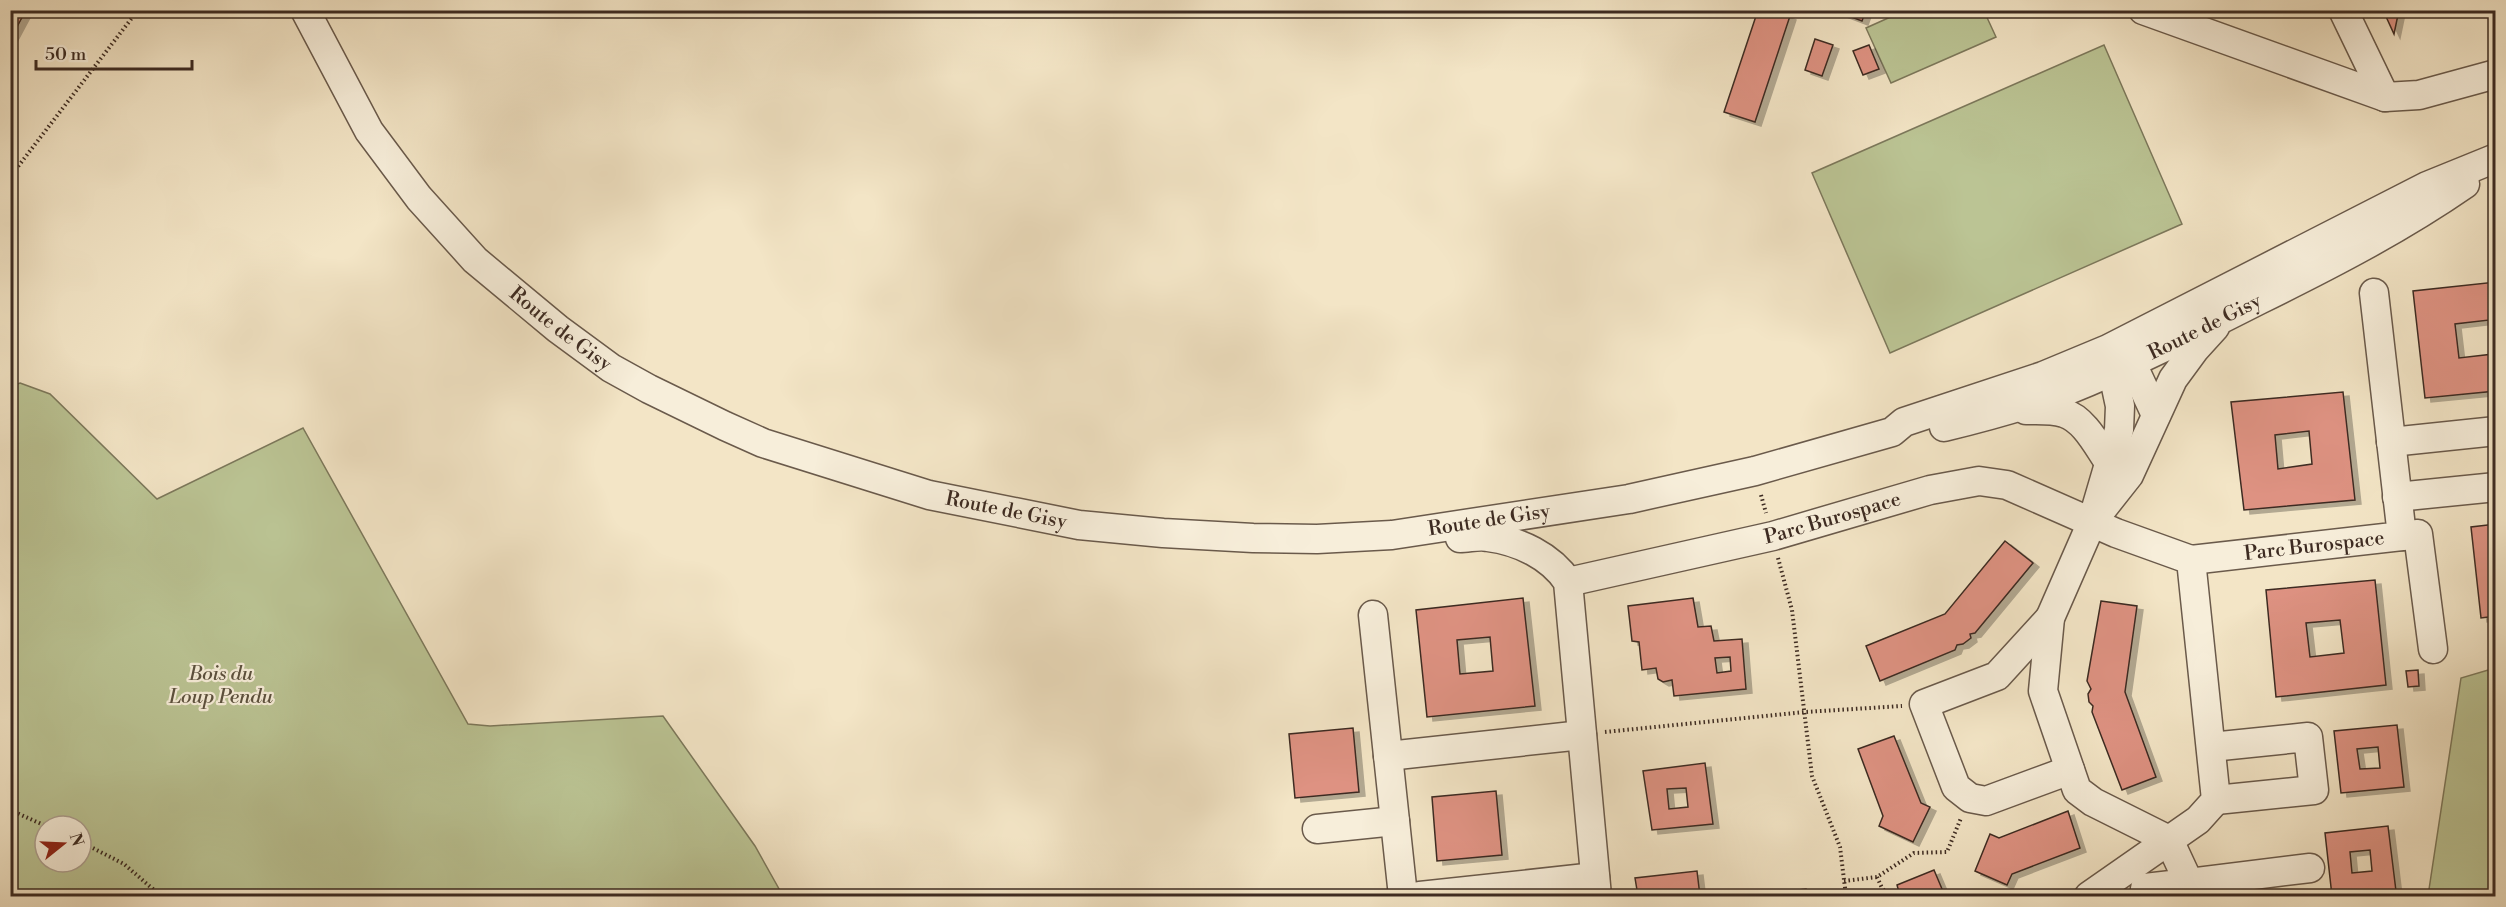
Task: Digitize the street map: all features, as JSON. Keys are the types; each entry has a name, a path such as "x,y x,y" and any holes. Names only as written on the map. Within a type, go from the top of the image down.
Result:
{"street":[{"name":"Route de Gisy","path":"305,10 369,131 445,229 475,260 541,316 611,368 649,389 763,443 929,495 1079,525 1242,537 1317,539 1392,535 1629,499 1755,471 1892,432 1904,423 2043,376 2116,360 2222,319 2384,235 2429,209 2496,160"},
{"path":"2343,10 2385,97"},
{"path":"2161,13 2385,97 2419,95 2496,74"},
{"name":"Route de Gisy","path":"1892,432 1907,436 2012,409 2065,391 2116,360 2427,186 2496,160"},
{"name":"Parc Burospace","path":"2374,293 2402,536"},
{"path":"2092,522 2128,475 2181,368 2222,319"},
{"path":"2116,360 2144,384 2156,415"},
{"path":"2116,360 2121,417 2092,522 2050,618 2043,691 2077,790 2084,797 2169,840 2189,883"},
{"path":"2012,409 2063,412 2073,417 2086,430 2108,461"},
{"path":"2391,442 2496,431"},
{"name":"Parc Burospace","path":"1568,582 1773,536 1930,490 1979,482 2007,485 2092,522 2191,560 2418,534 2433,649"},
{"path":"2397,497 2496,487"},
{"path":"1317,539 1384,545 1486,536 1514,543 1539,555 1559,569 1568,582 1596,887 1421,896 1395,821 1372,615"},
{"path":"2143,882 2169,840 2208,812 2216,800 2191,560"},
{"path":"2050,618 1997,675 1924,704 1956,787 1970,798 1986,801 2070,770"},
{"path":"1997,675 2025,682 2043,691"},
{"path":"1388,756 1582,735"},
{"path":"2211,747 2308,737 2314,790 2216,800"},
{"path":"1317,829 1395,821"},
{"path":"2089,897 2143,882 2189,883 2310,868"}],"path":[{"path":"10,177 138,10"},
{"path":"1755,471 1792,610 1812,776 1840,847 1846,897"},
{"path":"1582,735 1805,712 1924,704"},
{"path":"1844,881 1877,877 1914,853 1947,852 1970,798"},
{"path":"10,810 33,820"},
{"path":"93,848 124,864 161,897"},
{"path":"1877,877 1882,888 1890,897"}],"green space":[{"path":"1906,10 1984,11 1996,37 1891,83 1866,28"},
{"path":"2104,45 2182,224 1890,353 1812,173"},
{"name":"Bois du Loup Pendu","path":"20,383 50,394 157,499 303,428 468,724 490,726 663,716 755,846 783,896 11,896 10,387"},
{"path":"2495,668 2495,896 2428,896 2461,678"}],"building":[{"path":"10,10 26,10 10,40"},
{"path":"1758,10 1774,10 1790,16 1755,122 1724,112"},
{"path":"1833,10 1866,10 1862,21"},
{"path":"2383,10 2399,10 2394,34"},
{"path":"1815,39 1833,45 1822,76 1805,70"},
{"path":"1869,45 1879,69 1863,75 1853,51"},
{"path":"2496,282 2496,391 2425,398 2413,291","holes":["2489,320 2493,354 2459,358 2455,324"]},
{"path":"2343,392 2355,500 2244,510 2231,402","holes":["2309,431 2312,464 2278,469 2275,435"]},
{"path":"2496,524 2496,616 2481,618 2471,527"},
{"path":"2005,541 2033,563 1975,633 1970,634 1971,638 1957,645 1955,650 1880,681 1866,646 1945,614"},
{"path":"2375,580 2386,685 2276,697 2266,590","holes":["2340,620 2344,653 2310,657 2306,623"]},
{"path":"1523,598 1535,706 1427,717 1416,610","holes":["1490,637 1493,671 1460,674 1457,640"]},
{"path":"1693,598 1698,627 1711,626 1714,641 1742,639 1746,689 1674,696 1672,680 1663,682 1658,679 1656,668 1642,670 1639,642 1632,641 1628,606","holes":["1730,657 1731,671 1717,673 1715,658"]},
{"path":"2101,601 2137,606 2125,692 2156,777 2122,790 2092,712 2093,706 2089,702 2088,694 2091,689 2087,681"},
{"path":"2418,670 2419,686 2408,687 2406,671"},
{"path":"2397,725 2404,787 2341,793 2334,731","holes":["2378,747 2380,768 2360,769 2357,749"]},
{"path":"1353,728 1359,792 1295,798 1289,734"},
{"path":"1894,736 1921,803 1930,807 1913,842 1879,826 1883,816 1858,749"},
{"path":"1705,763 1713,824 1652,830 1643,771","holes":["1686,788 1688,807 1669,809 1667,789"]},
{"path":"1496,791 1502,855 1437,861 1432,797"},
{"path":"2068,811 2080,848 2012,874 2007,885 1975,871 1990,834 1999,838"},
{"path":"2388,826 2396,891 2332,896 2325,833","holes":["2370,850 2372,871 2352,873 2350,852"]},
{"path":"1934,870 1945,896 1900,896 1897,885"},
{"path":"1697,871 1700,896 1679,896 1678,893 1638,896 1635,878"},
{"path":"1806,889 1807,896 1746,896"}]}
